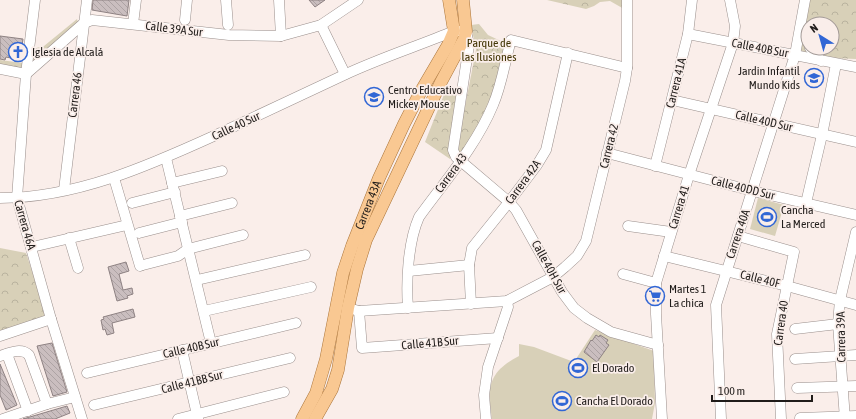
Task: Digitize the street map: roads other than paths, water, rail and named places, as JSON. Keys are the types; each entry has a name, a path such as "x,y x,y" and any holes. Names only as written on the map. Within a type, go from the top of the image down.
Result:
{"main road":[{"name":"Carrera 43A","path":"449,0 460,31"},
{"name":"Carrera 43A","path":"315,419 332,389 338,370 354,310 357,269 366,240 441,82 457,54 463,0"},
{"name":"Carrera 43A","path":"302,419 316,393 326,359 343,273 379,178 404,124 448,45 460,31"}],"street":[{"name":"Carrera 46A","path":"35,0 26,74 17,198 51,319 82,419"},
{"name":"Carrera 46","path":"64,190 87,0"},
{"path":"133,24 136,0"},
{"path":"184,20 187,0"},
{"path":"226,0 228,25"},
{"path":"279,0 281,36"},
{"name":"Calle 39A Sur","path":"84,23 92,20 229,35 281,36 321,25 358,0"},
{"name":"Carrera 42","path":"553,276 574,259 586,241 627,68 627,0"},
{"name":"Carrera 41A","path":"655,166 688,34 692,0"},
{"name":"Carrera 41","path":"662,419 656,283 689,175 734,43 735,26 730,0"},
{"path":"796,55 805,0"},
{"path":"0,69 26,74 84,23"},
{"path":"321,25 345,74"},
{"name":"Calle 40 Sur","path":"0,198 17,198 64,190 114,178 166,158 345,74 460,31"},
{"name":"Carrera 43A","path":"460,31 469,45 453,150 460,162"},
{"name":"Calle 40B Sur","path":"688,34 856,67"},
{"name":"Carrera 43","path":"408,308 412,236 419,217 460,162 494,104 511,40 568,53"},
{"path":"568,53 627,68"},
{"name":"Carrera 42A","path":"471,304 469,265 472,248 510,202 546,150 568,53"},
{"name":"Carrera 40A","path":"721,419 716,305 796,55"},
{"path":"817,56 821,61"},
{"path":"806,203 822,135 836,64"},
{"name":"Calle 40D Sur","path":"672,100 856,142"},
{"name":"Calle 40DD Sur","path":"607,153 753,191 856,215"},
{"path":"166,158 197,280 211,344"},
{"name":"Calle 40H Sur","path":"460,162 510,202 522,219 553,276 574,308 587,318 612,332 658,345"},
{"path":"132,203 222,171"},
{"path":"114,178 127,225 142,266 178,256 188,248 243,235"},
{"path":"139,233 232,202"},
{"path":"32,247 127,225"},
{"path":"628,226 671,232"},
{"name":"Carrera 39A","path":"845,418 838,324 840,300 856,232"},
{"name":"Carrera 40","path":"738,236 794,252 777,334 781,419"},
{"path":"69,238 78,268"},
{"path":"197,280 305,255"},
{"name":"Calle 40F","path":"664,256 787,286 856,305"},
{"path":"409,271 469,265"},
{"path":"623,274 656,283"},
{"path":"354,310 507,301 553,276"},
{"path":"204,311 311,286"},
{"path":"486,419 484,395 488,367 508,307 507,301"},
{"name":"Carrera 43A","path":"354,310 362,348"},
{"path":"0,336 51,319"},
{"name":"Calle 40B Sur","path":"87,373 296,324"},
{"path":"794,329 838,324"},
{"name":"Calle 41B Sur","path":"362,348 498,338"},
{"path":"182,350 198,416"},
{"path":"28,410 3,355 25,351 29,355 47,404"},
{"path":"795,359 856,355"},
{"name":"Calle 41BB Sur","path":"94,405 290,358"},
{"path":"797,388 856,386"},
{"path":"178,419 198,416 284,392"},
{"path":"3,419 47,404 75,397"},
{"path":"800,418 845,418 856,416"}],"place":[{"name":"Iglesia de Alcalá","path":"18,52"},
{"name":"Jardin Infantil Mundo Kids","path":"814,78"},
{"name":"Centro Educativo Mickey Mouse","path":"374,97"},
{"name":"Cancha La Merced","path":"767,217"},
{"name":"Martes 1 La chica","path":"655,296"},
{"name":"El Dorado","path":"578,368"},
{"name":"Cancha El Dorado","path":"562,401"}],"park label":[{"name":"Parque de las Ilusiones","path":"489,50"}]}
